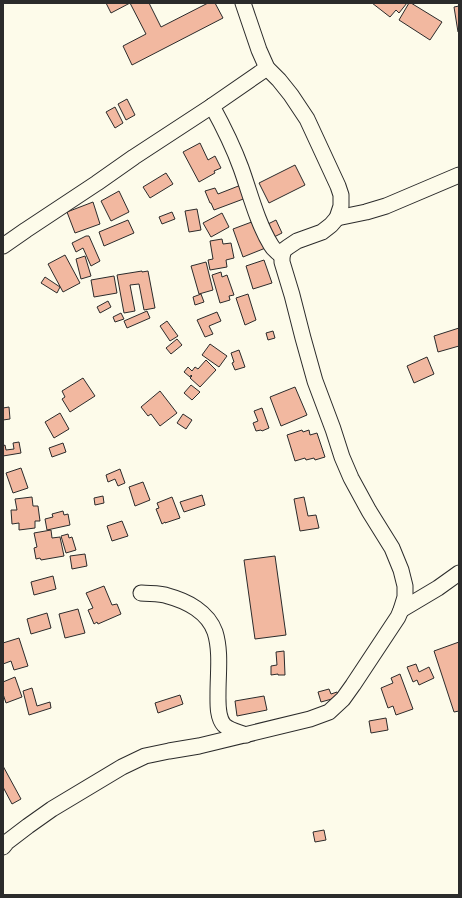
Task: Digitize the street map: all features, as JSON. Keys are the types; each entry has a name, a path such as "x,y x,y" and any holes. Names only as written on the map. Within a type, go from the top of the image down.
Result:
{"street":[{"path":"3,847 7,842 52,809 122,767 145,756 199,746 310,720 330,712 343,699 391,628 401,610 405,597 405,586 401,570 392,548 369,511 351,478 342,457 315,381 282,262 284,250 290,244 322,232 331,225 337,218 342,206 341,195 307,119 291,95 267,68 259,50 243,3"},
{"path":"3,246 267,68"},
{"path":"212,106 241,167 265,234 271,245 282,256"},
{"path":"337,218 386,206 459,176"},
{"path":"401,610 438,588 459,573"},
{"path":"141,593 167,595 196,608 207,618 215,631 218,652 218,702 220,714 224,724 230,730 246,735"}],"building":[{"path":"106,3 130,3 111,13"},
{"path":"130,3 149,3 161,27 208,3 215,3 223,18 132,65 123,46 146,34"},
{"path":"372,3 407,3 399,13 396,10 390,17"},
{"path":"409,3 442,22 430,40 399,20"},
{"path":"459,6 459,32 458,32 454,7"},
{"path":"127,99 135,115 126,120 118,104"},
{"path":"115,107 123,123 115,128 106,112"},
{"path":"200,143 208,160 215,156 221,168 214,171 215,173 199,182 183,152"},
{"path":"295,165 305,185 269,203 259,183"},
{"path":"166,173 173,184 150,198 143,187"},
{"path":"241,185 246,198 214,210 205,191 215,188 218,194"},
{"path":"119,191 129,212 111,221 101,201"},
{"path":"93,202 100,224 75,233 67,212"},
{"path":"197,209 201,230 189,232 185,211"},
{"path":"172,212 175,219 162,224 159,217"},
{"path":"222,213 229,227 211,237 203,223"},
{"path":"128,220 134,233 104,246 99,232"},
{"path":"257,220 268,247 243,257 233,229"},
{"path":"276,220 282,233 274,237 268,224"},
{"path":"89,236 100,261 91,266 83,248 76,252 72,243"},
{"path":"222,239 223,244 231,243 234,258 226,260 227,267 210,270 208,260 213,259 210,241"},
{"path":"65,255 80,283 63,292 48,264"},
{"path":"85,256 91,276 81,279 76,259"},
{"path":"264,260 272,283 253,289 246,266"},
{"path":"206,262 213,290 199,294 191,266"},
{"path":"148,271 155,308 144,310 139,284 130,285 135,311 124,313 117,275"},
{"path":"221,272 222,277 227,275 234,295 229,296 230,300 220,303 212,275"},
{"path":"114,276 117,293 94,297 91,280"},
{"path":"45,277 60,287 57,293 41,283"},
{"path":"201,294 204,302 195,305 193,297"},
{"path":"248,294 256,320 245,325 236,298"},
{"path":"108,301 111,307 100,313 97,307"},
{"path":"147,311 150,318 127,328 124,321"},
{"path":"217,312 221,321 209,326 213,334 205,337 197,320"},
{"path":"121,313 124,319 115,322 113,317"},
{"path":"167,321 178,336 170,341 160,326"},
{"path":"459,328 459,346 438,352 434,336"},
{"path":"273,331 275,338 268,340 266,333"},
{"path":"177,339 182,345 171,354 166,348"},
{"path":"210,344 227,356 219,367 202,355"},
{"path":"239,350 245,367 235,370 232,363 234,362 231,353"},
{"path":"427,357 434,374 414,383 407,366"},
{"path":"206,360 216,370 200,387 190,378 192,376 191,375 190,377 184,372 188,367 192,371 195,367 198,369"},
{"path":"83,378 95,396 70,412 62,399 65,397 62,391"},
{"path":"191,385 200,392 192,400 184,393"},
{"path":"295,387 307,415 281,426 270,397"},
{"path":"160,391 177,413 160,426 151,414 148,416 141,407"},
{"path":"9,407 10,419 3,420 3,408"},
{"path":"262,408 269,428 262,431 256,431 253,423 258,421 254,411"},
{"path":"60,413 69,429 54,438 45,422"},
{"path":"183,414 192,420 186,429 177,423"},
{"path":"302,430 303,432 309,430 310,435 317,433 325,457 315,460 314,458 306,460 305,458 295,461 287,435"},
{"path":"19,442 21,453 3,456 3,446 5,445 6,450 14,449 13,443"},
{"path":"63,443 66,452 52,457 49,448"},
{"path":"21,468 28,488 13,493 6,473"},
{"path":"120,469 125,483 118,486 115,479 108,482 106,475"},
{"path":"143,482 150,500 135,506 129,487"},
{"path":"202,495 205,505 184,512 180,502"},
{"path":"103,496 104,503 95,505 94,498"},
{"path":"32,497 33,506 38,506 40,521 35,521 35,528 19,530 19,523 12,524 11,510 17,510 15,499"},
{"path":"172,497 180,518 162,524 156,509 159,508 157,503"},
{"path":"304,497 308,516 316,515 319,528 300,531 294,499"},
{"path":"63,511 64,515 68,514 70,525 47,530 45,519 53,517 52,514"},
{"path":"122,521 128,536 112,541 107,526"},
{"path":"51,530 52,538 60,537 64,556 41,560 40,558 36,559 34,548 37,547 34,533"},
{"path":"68,534 69,538 72,537 76,550 66,553 61,536"},
{"path":"85,554 87,566 72,569 70,556"},
{"path":"275,556 286,635 255,639 244,560"},
{"path":"53,576 56,589 34,595 31,582"},
{"path":"104,586 112,605 117,604 121,614 98,624 97,622 94,624 88,610 93,608 86,593"},
{"path":"78,609 85,633 65,638 59,614"},
{"path":"47,613 51,628 31,634 27,619"},
{"path":"19,638 28,666 14,670 11,661 3,664 3,643"},
{"path":"459,642 459,711 454,712 434,651"},
{"path":"284,651 285,675 271,675 271,666 277,665 276,652"},
{"path":"416,664 419,672 429,667 434,678 419,685 417,680 413,682 407,667"},
{"path":"400,674 413,709 396,715 393,706 388,708 381,688 393,683 391,678"},
{"path":"15,677 22,697 6,703 3,694 3,682"},
{"path":"32,688 37,706 50,702 51,708 29,715 23,691"},
{"path":"329,689 331,694 337,692 339,697 321,702 318,692"},
{"path":"180,695 183,704 158,713 155,703"},
{"path":"264,696 267,710 237,716 235,701"},
{"path":"386,718 388,730 371,733 369,721"},
{"path":"3,766 21,799 12,804 3,787"},
{"path":"324,830 326,840 315,842 313,832"}]}
